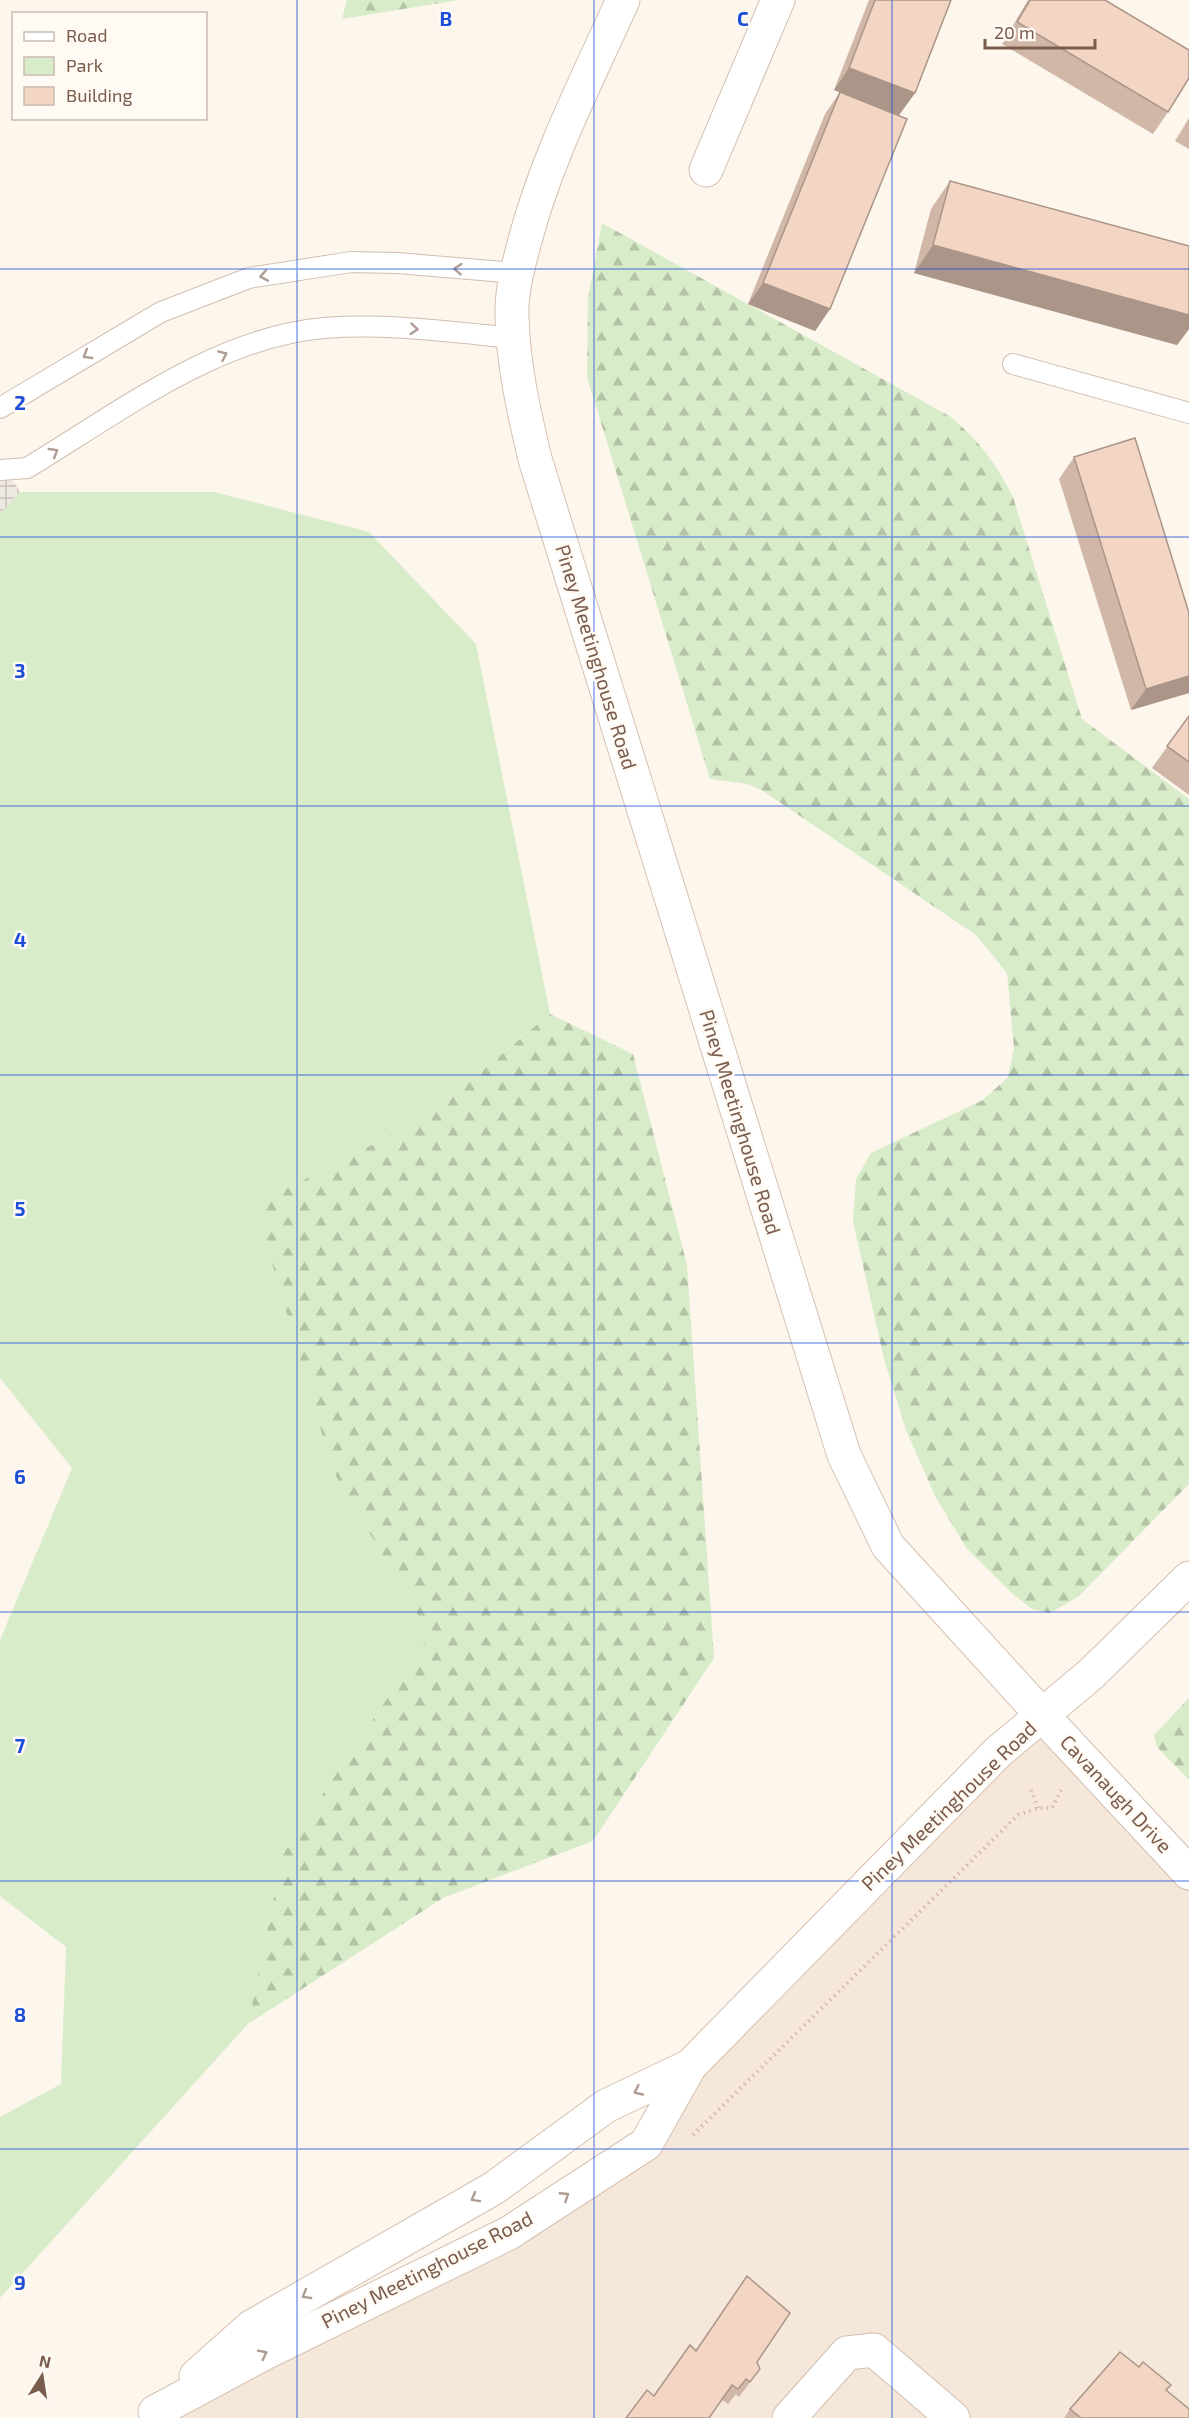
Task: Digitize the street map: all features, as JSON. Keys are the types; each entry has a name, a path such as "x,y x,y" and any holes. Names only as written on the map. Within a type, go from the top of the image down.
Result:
{"main road":[{"name":"Piney Meetinghouse Road","path":"152,2415 265,2353 509,2233 646,2144 690,2066 998,1752 1042,1714 888,1546 844,1455 535,459 519,391 512,315 516,273 532,210 552,154 624,0"},
{"path":"706,170 778,0"},
{"path":"1042,1714 1091,1674 1189,1578"},
{"name":"Cavanaugh Drive","path":"1042,1714 1189,1873"},
{"name":"Piney Meetinghouse Road","path":"152,2415 251,2326 494,2188 606,2106 690,2066"},
{"path":"789,2418 847,2353 874,2350 953,2418"}],"lane":[{"path":"0,408 161,312 249,278 351,262 397,263 516,273"},
{"path":"0,470 27,468 185,373 226,353 273,337 321,328 372,326 514,338"},
{"path":"1013,364 1189,413"}],"path":[{"path":"1031,1790 1038,1808"}],"shaded area":[{"path":"0,460 20,492 0,514"},
{"path":"1042,1715 1189,1889 1189,2418 148,2418 646,2144 690,2066"}],"green space":[{"path":"347,0 459,0 342,19"},
{"path":"602,223 951,417 971,435 994,463 1013,497 1082,719 1189,799 1189,1484 1079,1596 1050,1613 1032,1609 1015,1596 967,1549 935,1496 906,1430 884,1359 853,1221 856,1179 871,1153 983,1100 1008,1077 1014,1048 1007,973 976,935 763,791 748,784 710,779 587,377 588,298"},
{"path":"20,492 214,492 369,532 476,644 550,1014 426,1117 255,1205 395,1564 430,1635 283,1853 248,2024 0,2298 0,2117 61,2084 66,1947 0,1896 0,1640 72,1468 0,1378 0,514"},
{"path":"550,1014 633,1054 687,1265 714,1658 593,1841 443,1898 248,2024 283,1853 430,1635 333,1471 255,1205 426,1117"},
{"path":"1189,1698 1189,1780 1157,1747 1154,1735"}],"building":[{"path":"875,0 951,0 915,93 849,68"},
{"path":"1030,0 1105,0 1189,50 1189,78 1168,112 1017,22"},
{"path":"840,92 907,119 830,309 763,283"},
{"path":"950,181 1189,246 1189,315 933,245"},
{"path":"1135,438 1189,613 1189,676 1146,689 1074,457"},
{"path":"1189,716 1189,762 1167,746"},
{"path":"747,2276 790,2313 757,2362 760,2369 750,2382 746,2379 738,2389 732,2385 709,2418 626,2418 647,2390 654,2396 690,2345 696,2351"},
{"path":"1120,2352 1139,2367 1143,2362 1171,2385 1166,2390 1189,2409 1189,2418 1081,2418 1070,2409"}]}
